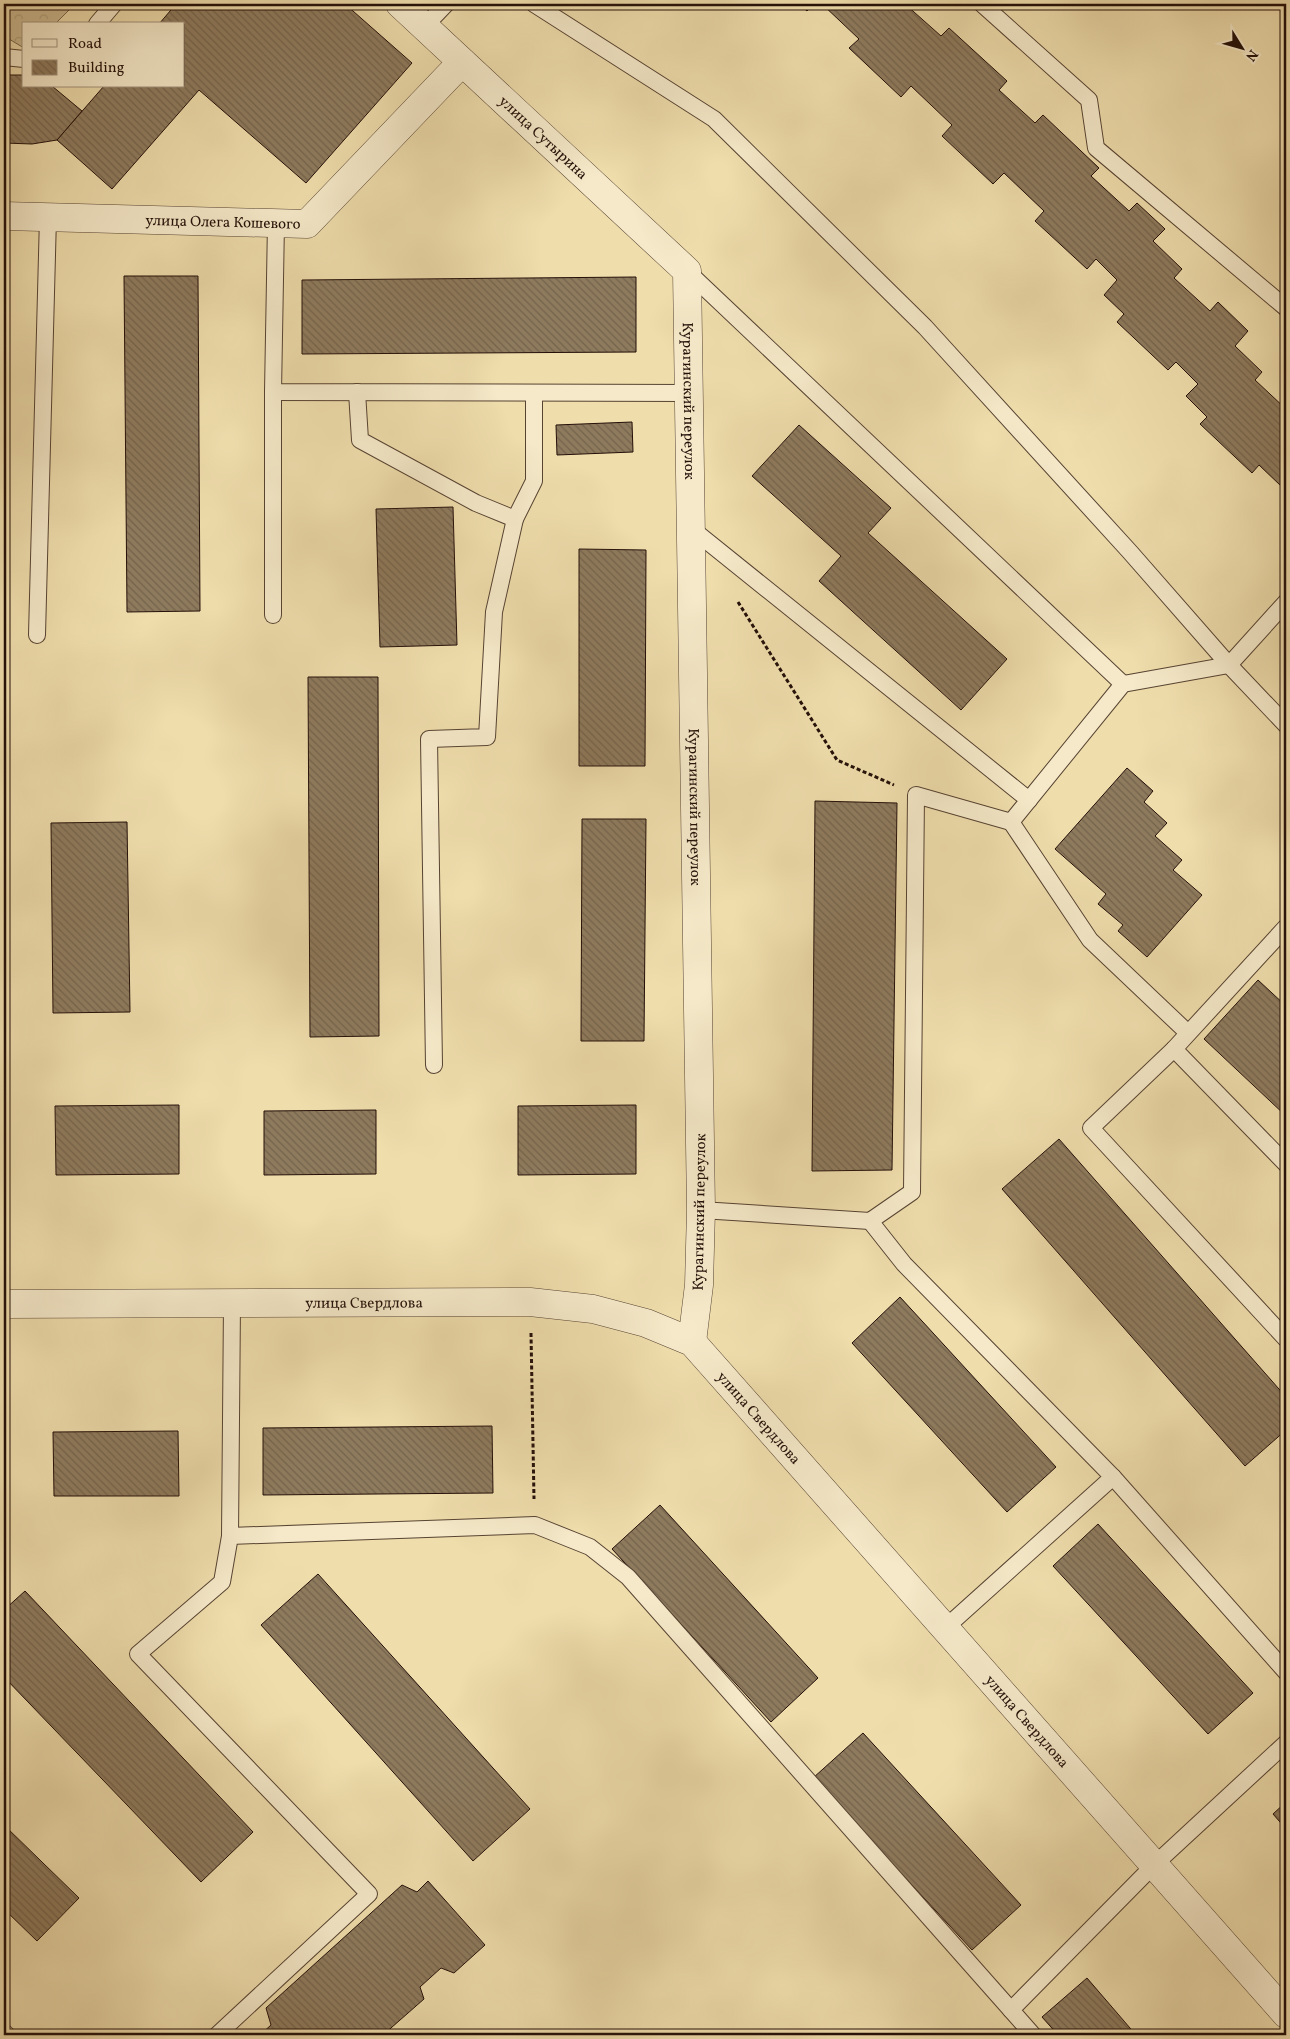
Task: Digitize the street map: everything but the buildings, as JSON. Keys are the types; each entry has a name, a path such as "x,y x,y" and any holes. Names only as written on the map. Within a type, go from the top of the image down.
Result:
{"street":[{"name":"улица Сутырина","path":"400,4 688,271"},
{"name":"улица Олега Кошевого","path":"4,216 307,224 462,62"},
{"name":"Курагинский переулок","path":"688,271 701,1210 699,1285 692,1342"},
{"name":"улица Свердлова","path":"4,1304 530,1302 593,1308 646,1323 692,1342 1153,1866 1286,2014"}],"lane":[{"path":"99,22 114,4"},
{"path":"424,27 446,4"},
{"path":"534,4 714,119 925,327 1130,552 1229,665 1286,724"},
{"path":"982,4 1089,100 1096,148 1286,308"},
{"path":"4,57 22,59"},
{"path":"37,635 48,217"},
{"path":"273,615 276,223"},
{"path":"688,271 1123,684"},
{"path":"274,392 690,393"},
{"path":"356,392 360,440 476,503 515,519"},
{"path":"434,1065 429,739 487,737 494,612 515,519 534,481 534,393"},
{"path":"692,529 1029,800"},
{"path":"1011,822 1123,684 1229,665 1286,602"},
{"path":"701,1210 870,1221 912,1192 916,795 1011,822 1090,940 1188,1033"},
{"path":"1286,927 1174,1049 1091,1128 1286,1339"},
{"path":"1174,1049 1286,1164"},
{"path":"870,1221 904,1264 1113,1477 1286,1672"},
{"path":"217,2035 369,1894 138,1654 222,1582 230,1536 232,1303"},
{"path":"944,1629 1113,1477"},
{"path":"230,1536 535,1525 590,1547 628,1577 1033,2035"},
{"path":"1011,2010 1153,1866 1286,1744"},
{"path":"4,2032 7,2035"}],"path":[{"path":"734,595 837,760 916,795"},
{"path":"530,1302 535,1525"}],"green space":[{"path":"4,4 75,4 57,22 22,22 22,47 4,36"}]}
